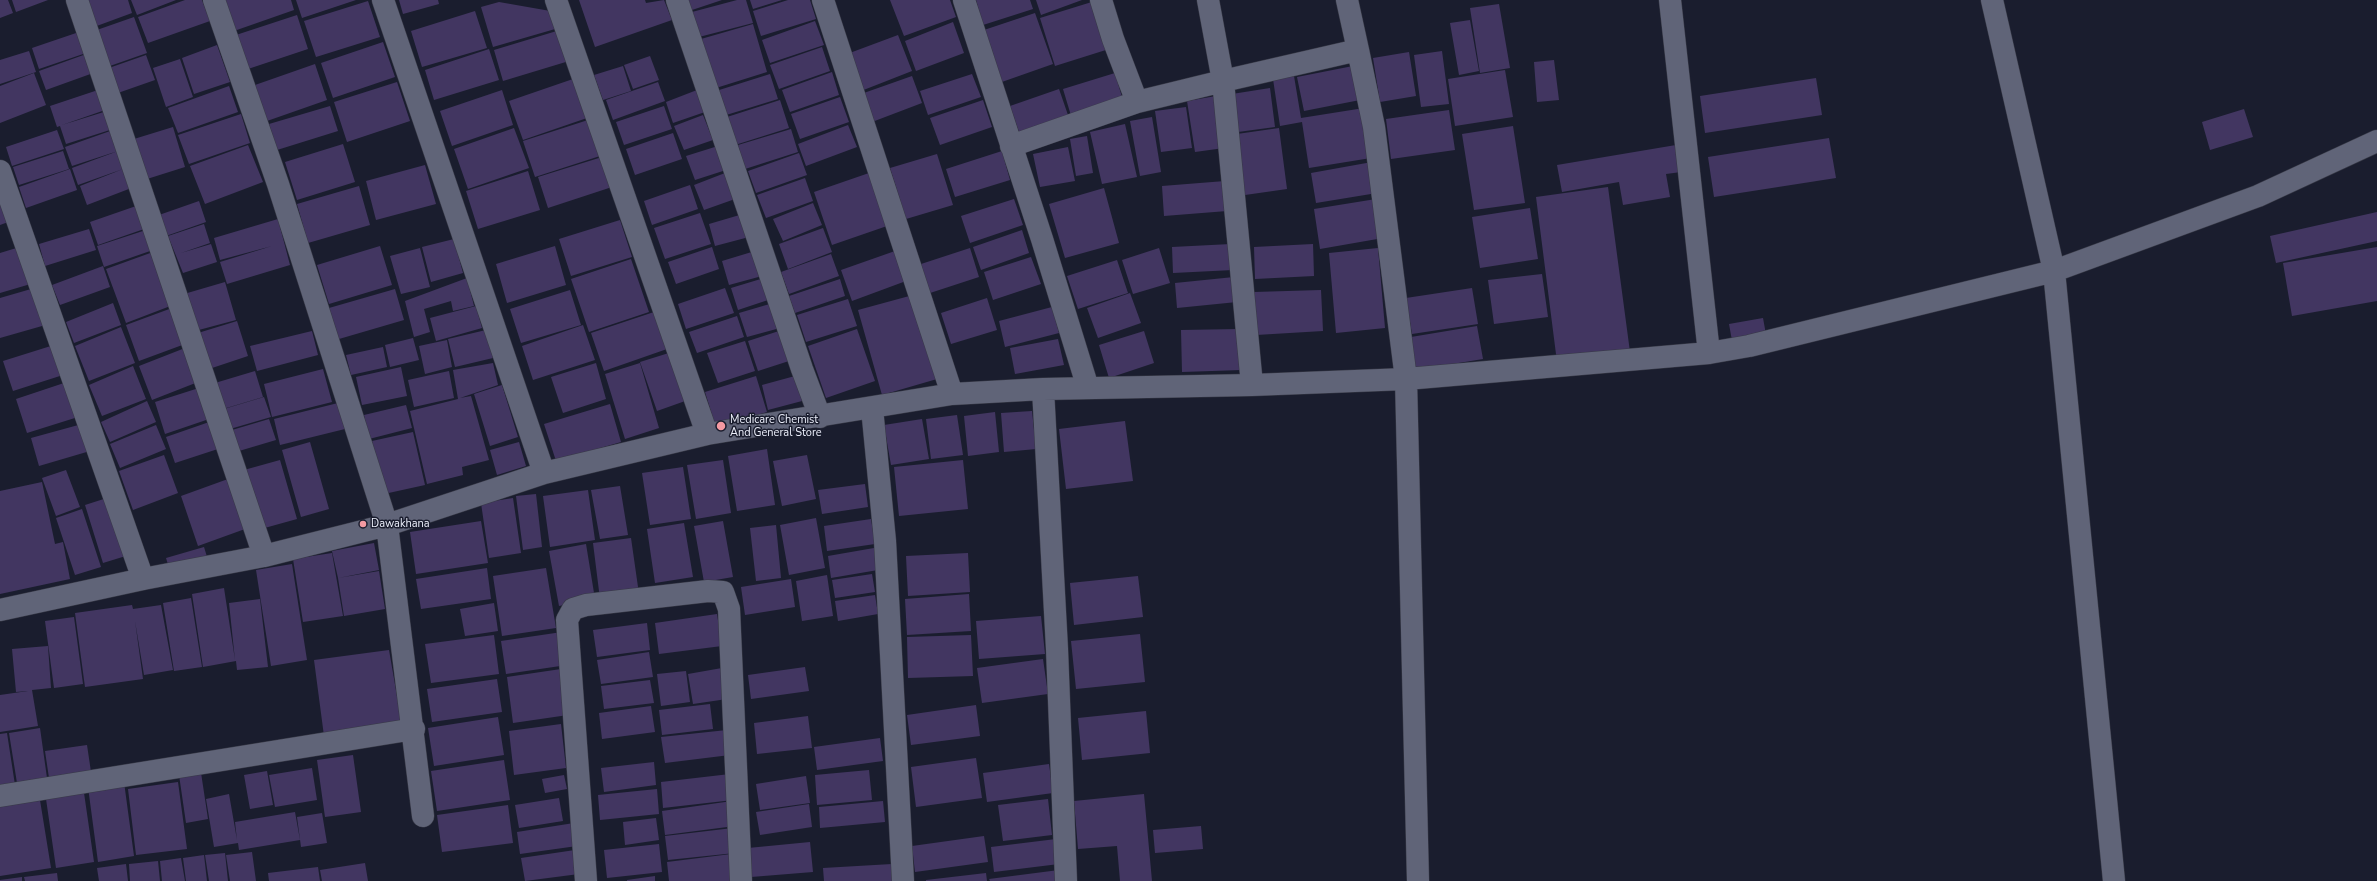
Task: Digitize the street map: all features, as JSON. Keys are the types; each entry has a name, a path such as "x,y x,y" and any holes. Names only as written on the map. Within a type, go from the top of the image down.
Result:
{"street":[{"path":"77,0 264,556"},
{"path":"214,0 278,184 387,525 414,729 423,816"},
{"path":"383,0 544,473"},
{"path":"556,0 707,434"},
{"path":"677,0 802,369 820,417"},
{"path":"823,0 952,394"},
{"path":"964,0 1088,388"},
{"path":"1101,0 1113,38 1137,102"},
{"path":"1208,0 1223,81 1252,385"},
{"path":"1347,0 1374,127 1406,379 1418,881"},
{"path":"1670,0 1709,353"},
{"path":"1992,0 2054,271 2114,881"},
{"path":"1011,146 1137,102 1358,50"},
{"path":"0,610 143,579 264,556 387,525 544,473 707,434 820,417 952,394 1042,389 1252,385 1406,379 1709,353 1756,344 2054,271 2258,196 2377,141"},
{"path":"0,171 143,579"},
{"path":"1042,389 1058,649 1066,881"},
{"path":"872,408 885,541 903,881"},
{"path":"586,881 567,620 573,609 586,606 708,591 723,592 729,609 741,881"},
{"path":"0,796 414,729"}],"building":[{"path":"0,0 8,0 13,13 0,18"},
{"path":"12,0 48,0 16,12"},
{"path":"85,0 128,0 132,13 94,27"},
{"path":"131,0 176,0 137,15"},
{"path":"185,0 202,0 210,21 148,43 138,17"},
{"path":"222,0 291,0 294,10 234,31"},
{"path":"296,0 356,0 302,18"},
{"path":"399,0 438,0 439,4 403,14"},
{"path":"579,0 645,0 646,3 664,0 672,20 595,47"},
{"path":"685,0 722,0 689,11"},
{"path":"737,0 746,0 753,23 699,37 692,12"},
{"path":"750,0 782,0 753,9"},
{"path":"788,0 810,0 816,19 761,36 753,11"},
{"path":"890,0 950,0 956,17 904,36"},
{"path":"976,0 1030,0 1033,9 983,25"},
{"path":"1036,0 1082,0 1041,15"},
{"path":"368,1 380,37 316,57 304,21"},
{"path":"1095,1 1109,49 1055,66 1040,18"},
{"path":"499,2 556,12 562,27 493,47 481,7"},
{"path":"1499,4 1510,68 1480,73 1470,8"},
{"path":"475,11 487,48 422,67 411,31"},
{"path":"1035,13 1053,64 999,83 981,31"},
{"path":"297,15 308,49 248,69 236,35"},
{"path":"134,17 147,53 107,67 94,31"},
{"path":"1470,20 1479,71 1459,75 1450,23"},
{"path":"815,21 824,45 770,63 762,40"},
{"path":"953,22 964,53 916,71 905,41"},
{"path":"753,24 767,72 716,88 701,39"},
{"path":"560,30 569,61 503,81 494,50"},
{"path":"82,31 89,52 39,69 32,48"},
{"path":"898,35 912,71 861,91 847,54"},
{"path":"383,42 395,77 333,98 321,63"},
{"path":"217,45 230,82 194,94 182,58"},
{"path":"822,47 830,71 779,89 770,65"},
{"path":"489,49 499,80 434,100 425,70"},
{"path":"29,51 36,72 0,84 0,60"},
{"path":"1442,51 1449,104 1421,107 1414,55"},
{"path":"1409,52 1416,96 1380,102 1373,58"},
{"path":"89,53 96,72 46,90 39,71"},
{"path":"146,55 155,80 115,94 106,69"},
{"path":"650,56 659,80 633,89 624,65"},
{"path":"180,59 193,97 166,107 153,68"},
{"path":"1554,60 1559,100 1537,102 1534,62"},
{"path":"315,64 327,100 267,121 255,85"},
{"path":"623,66 631,91 603,100 594,75"},
{"path":"1353,66 1360,100 1304,111 1297,77"},
{"path":"1505,70 1513,117 1455,126 1448,79"},
{"path":"832,72 839,95 790,112 782,90"},
{"path":"34,73 46,105 0,123 0,86"},
{"path":"1115,73 1124,104 1072,119 1063,89"},
{"path":"770,74 778,99 723,116 716,91"},
{"path":"972,74 981,97 928,115 920,91"},
{"path":"912,76 922,103 872,122 861,94"},
{"path":"1294,76 1301,118 1364,108 1371,158 1309,168 1302,122 1280,126 1273,79"},
{"path":"1816,78 1822,115 1705,133 1700,96"},
{"path":"573,79 587,118 523,140 509,101"},
{"path":"397,82 410,121 347,142 334,102"},
{"path":"658,82 665,101 613,120 606,100"},
{"path":"229,86 238,112 178,133 168,108"},
{"path":"1270,88 1275,127 1238,132 1232,94"},
{"path":"101,89 108,109 62,125 107,111 113,129 66,144 60,126 57,127 50,106"},
{"path":"1059,89 1068,115 1019,132 1010,106"},
{"path":"502,90 513,125 452,146 440,111"},
{"path":"697,90 705,112 673,123 666,102"},
{"path":"1216,96 1224,148 1195,152 1187,101"},
{"path":"840,97 849,122 800,139 791,114"},
{"path":"780,100 789,128 735,145 727,117"},
{"path":"983,100 992,127 940,145 930,118"},
{"path":"330,106 338,131 277,150 269,124"},
{"path":"664,106 672,129 624,145 616,122"},
{"path":"1186,107 1192,148 1161,152 1155,111"},
{"path":"2244,109 2253,137 2210,150 2202,122"},
{"path":"1449,110 1455,150 1391,159 1386,119"},
{"path":"241,114 250,143 189,164 178,135"},
{"path":"703,115 713,140 684,150 674,126"},
{"path":"1152,117 1161,172 1140,176 1130,121"},
{"path":"588,120 600,156 535,177 523,141"},
{"path":"1125,124 1137,177 1102,184 1090,132"},
{"path":"848,125 857,147 806,166 798,144"},
{"path":"1513,126 1525,203 1474,210 1462,134"},
{"path":"173,127 185,167 147,179 134,139"},
{"path":"514,128 529,168 468,189 454,149"},
{"path":"1279,128 1287,189 1245,195 1237,134"},
{"path":"791,129 798,152 745,169 738,145"},
{"path":"57,130 64,149 12,166 6,147"},
{"path":"113,130 134,187 87,205 80,186 123,169 78,185 72,168 118,151 72,166 65,147"},
{"path":"673,133 682,159 635,175 626,149"},
{"path":"1087,136 1093,173 1076,176 1070,139"},
{"path":"1829,138 1836,178 1714,197 1708,157"},
{"path":"343,144 355,182 297,200 285,162"},
{"path":"248,145 263,182 205,204 190,166"},
{"path":"1676,145 1681,172 1666,174 1670,197 1623,205 1619,182 1562,192 1557,165"},
{"path":"718,146 726,170 695,180 686,156"},
{"path":"1068,147 1075,181 1040,187 1033,154"},
{"path":"63,151 69,169 19,185 13,167"},
{"path":"1002,151 1010,180 955,197 946,169"},
{"path":"799,153 807,175 756,193 748,171"},
{"path":"937,154 953,205 906,219 890,168"},
{"path":"602,157 612,187 548,208 538,177"},
{"path":"1372,162 1377,193 1316,203 1311,173"},
{"path":"425,165 436,204 376,220 366,181"},
{"path":"70,169 77,190 26,208 19,187"},
{"path":"528,171 540,210 478,229 466,191"},
{"path":"725,173 735,199 704,210 694,185"},
{"path":"869,173 887,226 832,245 814,192"},
{"path":"805,178 813,201 766,218 757,195"},
{"path":"1225,181 1227,211 1164,216 1162,186"},
{"path":"690,185 698,209 652,225 644,201"},
{"path":"359,186 370,225 308,243 297,204"},
{"path":"1608,187 1630,352 1557,362 1536,197"},
{"path":"0,188 11,221 0,225"},
{"path":"1104,188 1119,243 1065,258 1049,204"},
{"path":"1014,199 1023,225 970,243 961,216"},
{"path":"1376,199 1383,238 1320,249 1314,209"},
{"path":"199,201 206,222 166,236 159,215"},
{"path":"813,203 822,225 783,241 773,219"},
{"path":"139,205 147,228 98,245 90,222"},
{"path":"1530,208 1538,259 1480,268 1472,217"},
{"path":"2377,212 2377,241 2276,263 2270,236"},
{"path":"700,213 711,244 665,259 654,228"},
{"path":"743,214 749,237 715,246 709,224"},
{"path":"278,219 290,265 227,284 220,262 272,246 220,260 214,238"},
{"path":"620,220 632,257 571,276 559,239"},
{"path":"204,224 210,243 181,253 211,244 217,262 183,273 168,236"},
{"path":"823,228 832,252 788,269 779,244"},
{"path":"89,229 96,250 45,266 39,244"},
{"path":"146,230 153,250 104,267 97,246"},
{"path":"1022,230 1029,253 981,270 973,247"},
{"path":"454,239 463,273 431,282 422,247"},
{"path":"1231,244 1233,270 1173,273 1172,247"},
{"path":"1313,244 1314,276 1255,279 1254,247"},
{"path":"23,246 34,283 0,293 0,253"},
{"path":"380,246 392,285 329,304 317,265"},
{"path":"555,246 566,285 507,303 496,264"},
{"path":"712,247 719,269 676,284 668,262"},
{"path":"2377,247 2377,301 2292,316 2283,263"},
{"path":"420,248 430,287 401,294 390,256"},
{"path":"970,248 979,277 930,293 921,264"},
{"path":"1159,248 1170,283 1133,294 1122,260"},
{"path":"1378,248 1385,328 1336,333 1329,253"},
{"path":"755,251 762,276 729,285 722,261"},
{"path":"895,251 906,281 852,301 841,270"},
{"path":"153,252 173,305 126,323 106,269"},
{"path":"831,254 839,276 789,294 781,272"},
{"path":"1031,257 1041,284 993,300 984,272"},
{"path":"631,259 649,312 589,332 571,279"},
{"path":"1117,260 1128,293 1078,309 1067,276"},
{"path":"103,266 110,287 60,305 52,285"},
{"path":"1542,274 1548,317 1494,324 1488,280"},
{"path":"1234,277 1237,302 1177,308 1175,283"},
{"path":"467,278 474,306 453,311 451,301 424,309 430,332 414,337 405,301"},
{"path":"764,278 771,299 738,310 731,288"},
{"path":"840,279 845,296 795,313 789,296"},
{"path":"225,282 236,320 195,331 184,294"},
{"path":"38,287 49,324 0,338 0,298"},
{"path":"725,288 734,313 686,329 678,304"},
{"path":"1472,288 1478,324 1412,334 1406,298"},
{"path":"395,289 404,320 339,339 329,308"},
{"path":"570,290 581,325 521,343 510,309"},
{"path":"1321,290 1323,331 1256,335 1254,292"},
{"path":"1130,293 1141,323 1098,338 1087,308"},
{"path":"913,295 937,379 882,395 858,310"},
{"path":"987,298 997,330 951,344 941,313"},
{"path":"848,299 857,326 806,342 797,315"},
{"path":"113,303 121,325 74,343 66,322"},
{"path":"773,303 780,328 747,337 739,313"},
{"path":"476,306 482,328 436,341 430,318"},
{"path":"1052,307 1059,333 1005,347 999,321"},
{"path":"172,308 185,344 139,361 126,325"},
{"path":"654,312 667,349 604,371 591,333"},
{"path":"737,316 744,337 697,353 689,332"},
{"path":"1763,318 1767,340 1733,346 1729,324"},
{"path":"237,321 248,356 209,369 198,333"},
{"path":"583,325 595,360 533,380 522,346"},
{"path":"1477,326 1483,359 1416,370 1411,337"},
{"path":"121,327 135,363 89,381 75,346"},
{"path":"857,329 875,381 826,398 808,346"},
{"path":"1240,329 1241,370 1182,372 1181,330"},
{"path":"486,330 493,358 455,367 448,339"},
{"path":"312,331 318,355 257,371 250,346"},
{"path":"779,331 789,361 758,371 748,341"},
{"path":"1144,331 1154,363 1109,378 1099,345"},
{"path":"413,338 419,360 390,367 385,345"},
{"path":"1058,339 1064,365 1015,374 1010,348"},
{"path":"447,340 452,367 425,374 419,346"},
{"path":"745,341 755,371 718,383 707,353"},
{"path":"54,345 63,375 13,391 3,361"},
{"path":"383,347 387,367 351,375 346,355"},
{"path":"185,348 198,382 152,400 139,366"},
{"path":"672,352 688,400 657,411 640,362"},
{"path":"493,363 498,385 460,398 471,396 489,460 462,467 463,475 427,484 410,411 458,399 453,370"},
{"path":"596,363 606,399 563,413 551,377"},
{"path":"640,363 659,428 625,439 605,374"},
{"path":"133,366 146,399 102,416 89,385"},
{"path":"401,367 407,396 362,405 356,377"},
{"path":"323,369 332,402 272,417 264,384"},
{"path":"255,371 263,397 223,409 215,383"},
{"path":"449,371 454,398 414,407 408,380"},
{"path":"756,376 767,412 716,428 705,392"},
{"path":"795,376 802,401 768,410 762,385"},
{"path":"67,382 78,417 27,433 16,399"},
{"path":"502,385 518,437 490,446 474,394"},
{"path":"202,387 212,418 165,434 155,402"},
{"path":"264,397 271,417 230,429 224,409"},
{"path":"147,401 156,422 110,442 101,422"},
{"path":"338,403 345,429 280,445 274,419"},
{"path":"610,404 621,442 556,461 544,424"},
{"path":"406,405 412,428 369,439 364,415"},
{"path":"1032,411 1036,449 1004,452 1001,413"},
{"path":"995,412 999,452 968,456 964,416"},
{"path":"957,415 963,455 931,459 926,419"},
{"path":"269,419 276,440 239,451 232,430"},
{"path":"922,419 929,459 891,465 884,425"},
{"path":"215,420 224,447 175,463 166,437"},
{"path":"1125,421 1133,481 1066,489 1059,429"},
{"path":"82,424 90,451 39,466 31,438"},
{"path":"156,425 166,449 120,468 110,444"},
{"path":"413,432 425,485 384,494 372,441"},
{"path":"310,442 329,509 301,517 282,450"},
{"path":"519,442 526,466 497,475 490,450"},
{"path":"767,449 775,505 737,511 728,456"},
{"path":"164,455 178,493 133,510 119,471"},
{"path":"807,455 816,499 782,506 773,461"},
{"path":"280,460 297,519 261,529 244,470"},
{"path":"723,460 731,513 696,519 687,465"},
{"path":"963,460 968,509 899,516 894,467"},
{"path":"683,467 691,519 650,525 642,473"},
{"path":"66,470 80,507 56,516 42,478"},
{"path":"228,479 245,529 198,546 181,496"},
{"path":"42,482 55,544 63,542 70,579 0,594 0,491"},
{"path":"865,484 868,507 822,514 818,490"},
{"path":"620,486 628,535 600,539 591,490"},
{"path":"588,490 595,540 550,547 543,496"},
{"path":"536,494 542,547 523,550 516,496"},
{"path":"110,497 129,555 103,563 85,505"},
{"path":"513,498 521,553 489,558 481,503"},
{"path":"82,509 101,567 75,575 56,518"},
{"path":"816,518 825,568 789,575 780,525"},
{"path":"871,519 875,544 827,551 824,526"},
{"path":"481,521 488,563 416,574 410,532"},
{"path":"723,521 733,577 704,582 694,526"},
{"path":"684,523 693,577 655,583 647,529"},
{"path":"776,525 781,578 756,581 750,528"},
{"path":"631,538 639,594 600,599 593,543"},
{"path":"374,543 379,570 338,578 332,551"},
{"path":"586,544 595,599 559,606 549,551"},
{"path":"204,547 208,560 170,571 166,558"},
{"path":"874,548 878,570 831,578 828,556"},
{"path":"332,553 343,616 303,622 293,559"},
{"path":"968,553 970,592 908,596 906,556"},
{"path":"292,564 307,660 271,666 256,570"},
{"path":"487,568 491,599 421,609 416,579"},
{"path":"546,568 556,628 502,636 493,576"},
{"path":"379,571 385,609 344,616 338,578"},
{"path":"872,574 875,592 835,598 832,580"},
{"path":"827,575 833,616 802,621 796,581"},
{"path":"1138,576 1143,617 1074,625 1070,583"},
{"path":"791,579 795,607 745,615 741,587"},
{"path":"224,588 235,660 229,603 260,599 268,667 237,670 236,661 203,667 192,594"},
{"path":"969,594 971,631 907,635 905,599"},
{"path":"875,595 878,614 838,621 835,601"},
{"path":"191,598 202,667 174,671 163,603"},
{"path":"494,603 498,631 465,636 460,609"},
{"path":"132,605 133,609 161,605 173,670 144,675 135,621 143,679 85,687 75,613"},
{"path":"717,614 722,646 659,654 655,623"},
{"path":"1041,616 1045,654 979,659 976,621"},
{"path":"74,617 83,684 54,688 45,621"},
{"path":"647,623 650,650 597,657 593,630"},
{"path":"562,632 567,665 506,674 501,641"},
{"path":"1140,634 1145,682 1076,689 1071,641"},
{"path":"494,635 499,674 431,683 425,644"},
{"path":"971,635 973,676 908,678 907,637"},
{"path":"48,646 51,688 32,690 38,726 0,732 0,695 28,691 16,692 12,649"},
{"path":"389,650 402,725 324,736 314,660"},
{"path":"649,652 653,677 601,684 597,660"},
{"path":"1043,659 1048,694 982,703 977,668"},
{"path":"805,667 809,691 751,699 748,675"},
{"path":"722,668 727,699 693,704 688,674"},
{"path":"561,669 568,715 513,723 507,677"},
{"path":"686,671 690,702 661,706 657,674"},
{"path":"497,679 502,712 432,722 427,689"},
{"path":"650,680 654,703 604,709 601,686"},
{"path":"710,704 713,729 662,735 659,710"},
{"path":"976,705 980,736 911,745 907,715"},
{"path":"651,706 655,732 602,739 599,713"},
{"path":"1146,711 1150,753 1082,760 1078,718"},
{"path":"808,716 812,748 757,754 754,723"},
{"path":"498,717 504,755 434,766 428,728"},
{"path":"561,724 566,768 514,775 509,731"},
{"path":"40,728 47,778 17,783 9,733"},
{"path":"727,730 730,755 665,763 661,737"},
{"path":"7,733 15,785 0,787 0,734"},
{"path":"880,738 883,761 817,770 814,747"},
{"path":"87,745 91,772 49,778 45,751"},
{"path":"353,755 361,812 325,817 317,760"},
{"path":"976,758 982,798 916,807 911,767"},
{"path":"504,760 510,800 437,811 431,771"},
{"path":"654,762 656,785 604,792 601,768"},
{"path":"1049,764 1053,793 987,802 983,773"},
{"path":"200,766 208,819 186,823 178,768"},
{"path":"312,768 317,800 275,807 269,775"},
{"path":"869,770 872,800 817,805 815,775"},
{"path":"267,771 273,805 250,809 244,775"},
{"path":"730,774 733,800 663,808 661,782"},
{"path":"564,775 567,789 545,793 542,779"},
{"path":"806,776 810,803 760,810 756,784"},
{"path":"124,782 134,856 98,862 88,787"},
{"path":"178,782 187,849 136,855 128,789"},
{"path":"83,786 94,862 56,868 45,792"},
{"path":"657,789 659,814 600,820 598,795"},
{"path":"39,794 51,868 0,876 0,800"},
{"path":"229,794 237,840 235,822 295,812 300,840 239,850 238,843 214,847 206,799"},
{"path":"1144,794 1152,881 1120,881 1117,846 1078,849 1074,801"},
{"path":"559,798 563,821 519,828 515,805"},
{"path":"1048,799 1052,835 1003,841 998,805"},
{"path":"732,801 735,826 665,835 662,811"},
{"path":"883,801 885,822 820,828 819,807"},
{"path":"809,804 812,827 760,835 756,812"},
{"path":"508,805 513,843 442,852 437,815"},
{"path":"322,813 327,843 301,847 297,817"},
{"path":"656,818 659,840 625,845 623,822"},
{"path":"574,823 577,846 520,854 517,832"},
{"path":"1201,826 1203,849 1155,853 1153,830"},
{"path":"733,828 735,853 668,860 665,836"},
{"path":"984,836 988,862 915,872 912,846"},
{"path":"1056,839 1059,864 994,872 991,847"},
{"path":"810,842 813,872 751,877 748,848"},
{"path":"659,844 662,872 607,878 604,850"},
{"path":"575,850 579,874 525,881 521,858"},
{"path":"252,852 256,881 230,881 226,855"},
{"path":"225,853 228,881 209,881 205,855"},
{"path":"731,854 735,881 669,881 667,862"},
{"path":"204,855 207,881 186,881 183,858"},
{"path":"181,858 185,881 162,881 160,861"},
{"path":"158,861 160,881 130,881 129,864"},
{"path":"365,863 368,881 322,881 320,870"},
{"path":"126,864 128,881 99,881 97,868"},
{"path":"892,864 893,881 824,881 823,868"},
{"path":"318,867 320,881 269,881 268,873"},
{"path":"1059,870 1060,881 990,881 989,879"},
{"path":"57,873 58,881 25,881 24,877"},
{"path":"986,873 987,881 926,881 926,880"},
{"path":"655,876 655,881 627,881 627,880"},
{"path":"22,877 22,881 0,881 0,880"}],"place":[{"name":"Medicare Chemist And General Store","path":"721,426"},
{"name":"Dawakhana","path":"363,524"}]}
